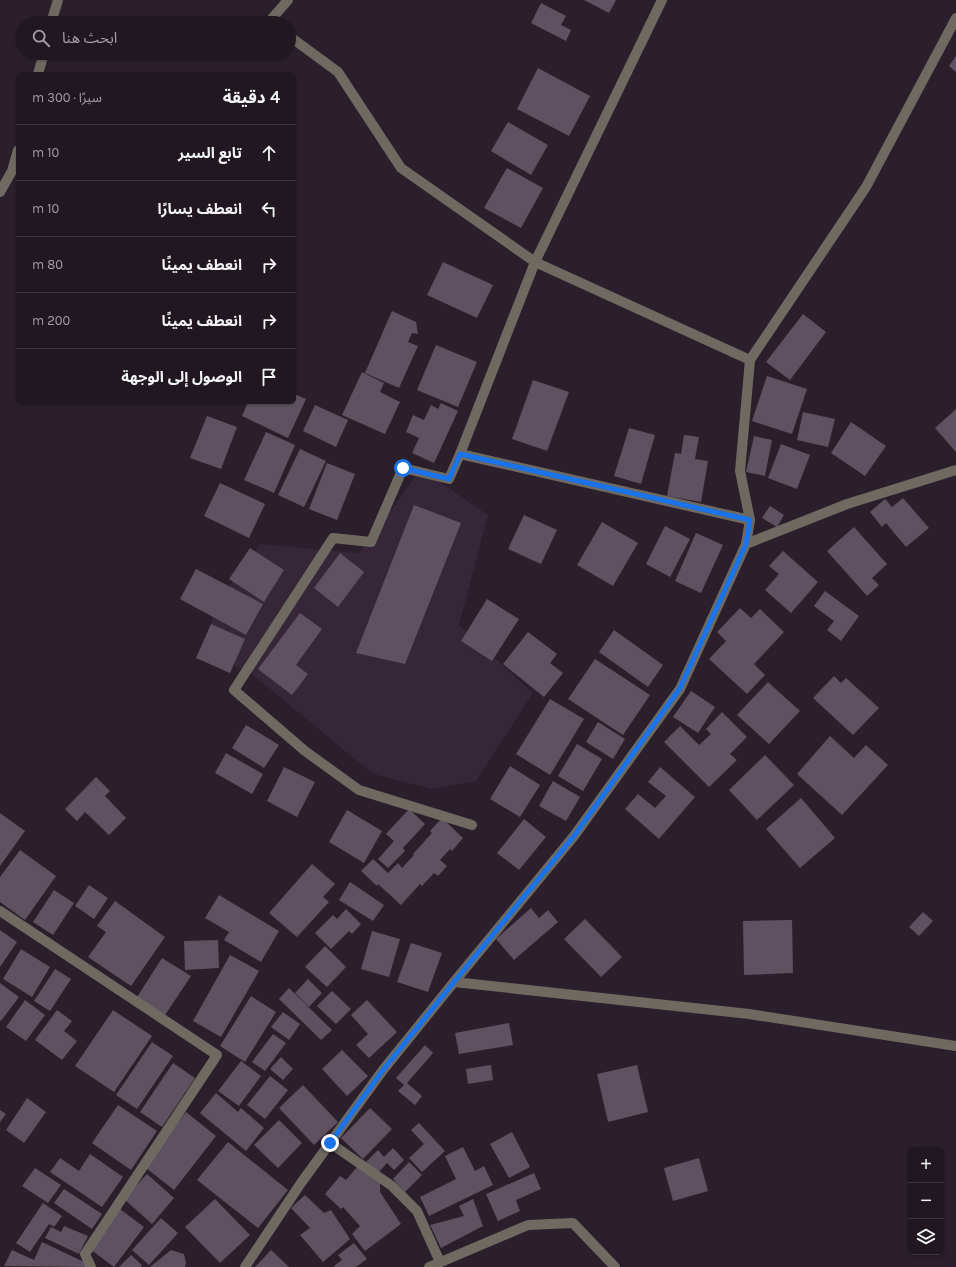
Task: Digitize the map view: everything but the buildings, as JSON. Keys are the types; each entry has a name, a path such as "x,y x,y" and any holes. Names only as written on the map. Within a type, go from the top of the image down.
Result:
{"street":[{"path":"54,16 58,0"},
{"path":"274,16 288,0"},
{"path":"472,825 358,790 305,751 234,690 333,538 371,542 403,468 449,479 535,262 662,0"},
{"path":"245,1267 301,1183 383,1070 574,836 680,688 746,544 750,520 740,471 750,360 866,187 956,18"},
{"path":"296,41 338,72 401,168 535,262 750,360"},
{"path":"39,72 42,60"},
{"path":"0,192 12,171 16,157"},
{"path":"460,454 750,520"},
{"path":"746,544 847,504 956,470"},
{"path":"0,911 217,1055 85,1254 91,1267"},
{"path":"454,982 749,1014 956,1046"},
{"path":"330,1143 392,1186 417,1211 440,1262"},
{"path":"429,1267 528,1225 573,1223 615,1267"}],"shaded area":[{"path":"421,469 488,515 459,625 533,693 476,781 432,789 373,774 253,675 203,649 218,601 260,544 359,553"}],"route":[{"path":"330,1143 383,1070 574,836 680,688 746,544 750,520 483,458 460,454 449,479 403,468"}]}
